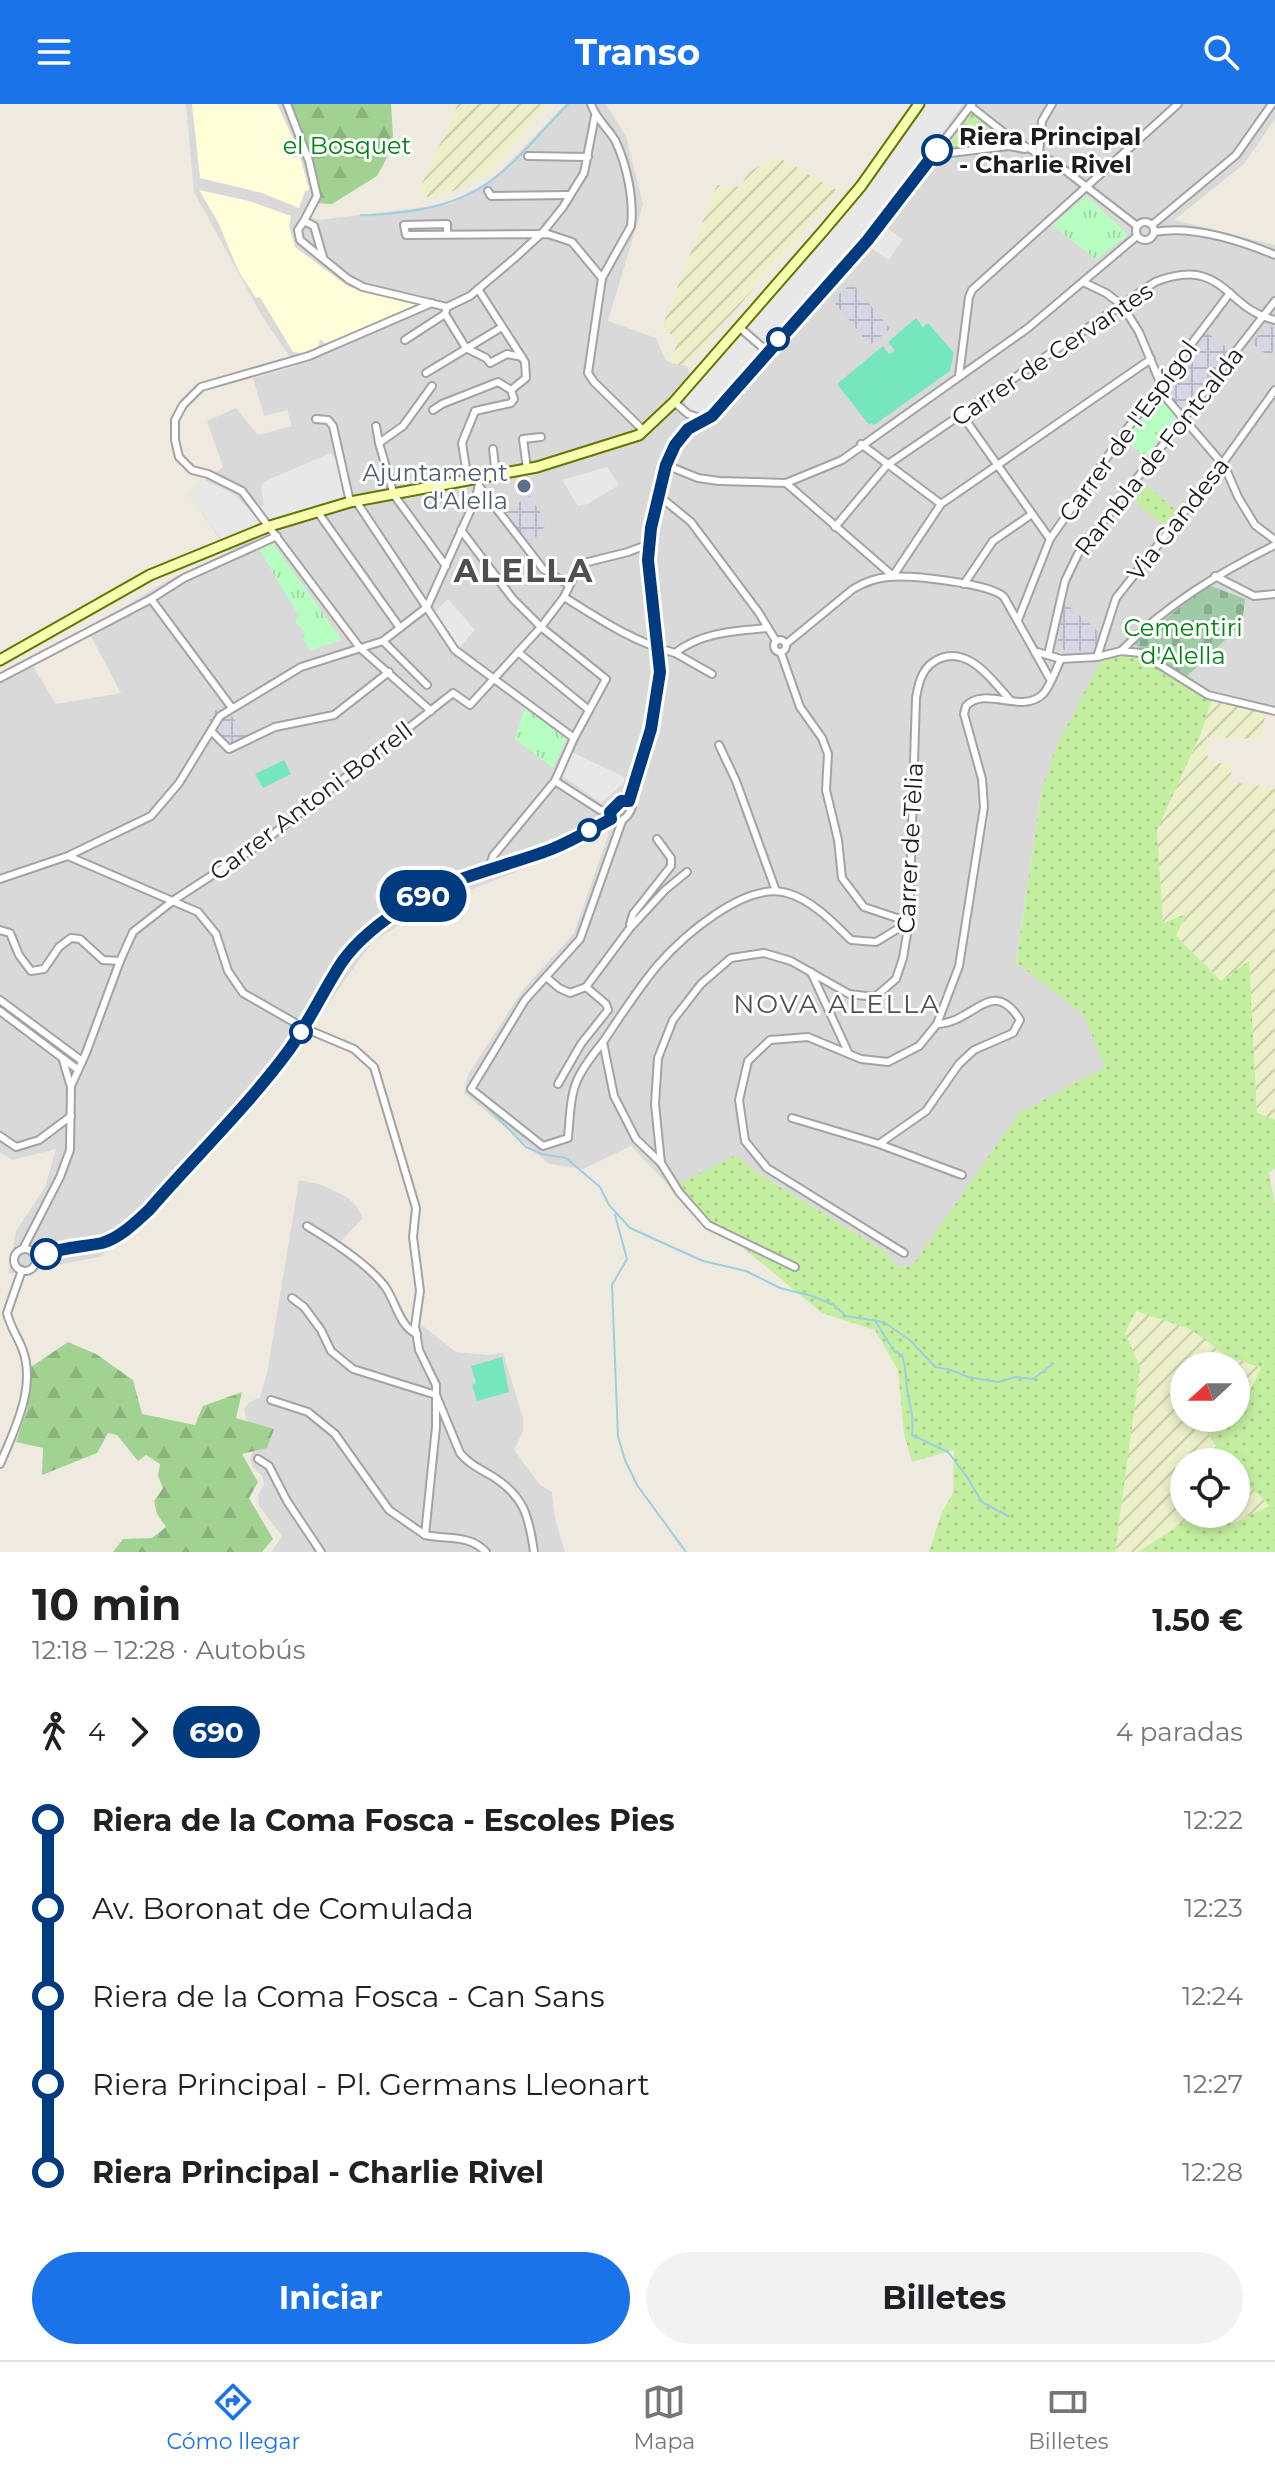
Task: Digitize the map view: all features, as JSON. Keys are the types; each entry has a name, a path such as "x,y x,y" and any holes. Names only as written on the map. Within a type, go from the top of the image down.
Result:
{"main road":[{"path":"0,660 150,575 270,526 353,501 468,481 480,483 613,444 644,431 674,402 861,186 919,104"}],"street":[{"path":"287,104 315,182 317,196 298,230 300,240 363,287 432,303 446,310 466,348 490,363 507,354 522,357"},
{"path":"591,104 595,116 615,140 622,159 632,218 631,226 602,278 588,373 644,431"},
{"path":"1036,152 1042,121 1052,104"},
{"path":"959,376 972,290 1178,104"},
{"path":"1137,236 1146,240 1153,229 1236,155 1272,104"},
{"path":"909,922 876,942 851,940 829,917 790,894 776,891 748,896 704,922 658,965 581,1069 571,1091 568,1138 543,1146 471,1089 525,1000 580,939 622,821 632,807 629,801 651,729 660,672 649,544 658,495 675,445 688,429 712,416 867,241 971,105 1011,143 1036,152 1087,186 1137,226"},
{"path":"405,340 478,289 541,234 584,173 592,118 595,116"},
{"path":"933,155 1011,143"},
{"path":"528,156 588,157"},
{"path":"488,191 491,196 570,195"},
{"path":"304,221 314,226 323,257"},
{"path":"1137,226 1145,221 1153,229 1185,230 1256,247 1275,255"},
{"path":"447,234 447,224 404,225 406,235 541,234 565,238 572,242 602,278"},
{"path":"666,465 698,478 786,483 842,460 1028,328 1137,236 1137,226"},
{"name":"Carrer de Cervantes","path":"835,527 887,465 1155,282 1182,275 1217,281 1263,318"},
{"path":"1083,282 1122,305 1139,332 1167,399 1222,464 1255,525 1275,543 1215,576 1148,623 1121,651"},
{"path":"478,289 522,357 526,378 511,390"},
{"name":"Carrer de l'Espígol","path":"1018,620 1050,539 1160,384 1230,293"},
{"name":"Rambla de Fontcalda","path":"1048,655 1056,611 1074,560 1275,301"},
{"path":"431,711 360,648 242,491 208,474 192,470 179,457 175,420 183,405 201,387 309,356 432,303"},
{"path":"1263,318 1275,320"},
{"path":"426,373 502,327"},
{"path":"739,327 762,347"},
{"path":"762,347 776,342"},
{"path":"759,361 762,347"},
{"path":"893,576 941,504 1151,359"},
{"path":"433,410 498,382 511,390 514,399 511,403 475,411 462,443 468,481"},
{"path":"379,443 403,426 432,386"},
{"name":"Via Gandesa","path":"1097,657 1116,598 1222,464 1275,390"},
{"path":"674,402 688,414 706,420"},
{"path":"688,414 688,429"},
{"path":"962,415 1050,539"},
{"path":"316,419 328,420 333,426 353,501 455,650 574,738"},
{"path":"376,426 394,495 446,566"},
{"path":"527,469 523,439 541,437"},
{"path":"861,444 941,504"},
{"path":"493,449 496,476"},
{"path":"0,879 68,856 151,816 179,783 220,716 301,667 383,641 427,607 480,483"},
{"path":"480,483 543,569 569,585"},
{"path":"786,483 893,576"},
{"path":"658,495 691,522 776,641"},
{"path":"317,511 400,628"},
{"path":"964,584 993,541 1032,514"},
{"path":"461,530 513,599 541,627 606,679 555,781 493,856 489,868"},
{"path":"0,678 151,599 194,572 277,536"},
{"path":"494,679 564,597 580,564 649,544"},
{"path":"877,578 879,564"},
{"path":"781,653 786,644 853,589 877,578 893,576 998,591 1037,652 1050,679"},
{"path":"1215,576 1254,596 1275,594"},
{"path":"564,597 611,626 675,653 712,674"},
{"path":"151,599 232,708"},
{"path":"675,653 687,644 719,633 768,628"},
{"path":"383,641 427,685"},
{"path":"776,641 786,644"},
{"path":"776,641 773,648 781,653 800,707 822,738 828,754 826,790 838,840 842,878 864,907 909,922"},
{"path":"1037,652 1061,659 1097,657 1121,651 1141,653 1208,695 1275,711"},
{"path":"518,652 589,710"},
{"name":"Carrer de Tèlia","path":"795,1267 708,1225 679,1192 661,1163 655,1104 658,1058 673,1020 692,996 731,958 764,953 791,961 849,994 875,997 896,979 909,922 919,681 931,663 948,656 959,656 979,668 1011,701"},
{"path":"904,1253 767,1168 745,1141 739,1100 748,1061 770,1040 808,1037 861,1059 888,1062 919,1046 937,1024 959,966 984,807 982,779 964,714 966,706 978,698 1031,701 1046,691 1061,659"},
{"path":"211,731 229,749 275,727 334,715 389,672"},
{"name":"Carrer Antoni Borrell","path":"71,1086 133,932 174,900 263,842 453,693 470,705 494,679"},
{"path":"719,745 736,781 776,891"},
{"path":"555,781 616,822 622,821"},
{"path":"36,1257 57,1250 102,1243 128,1228 149,1210 258,1088 304,1028 342,962 355,946 411,902 489,868 552,849 611,816 621,801 629,801"},
{"path":"630,928 633,914 671,866 671,858 657,839"},
{"path":"68,856 198,912 216,934 228,971 243,993 304,1028 354,1049 369,1060 377,1074 416,1208 413,1237 420,1291 415,1326 419,1350 436,1385 436,1427 425,1535"},
{"path":"546,977 570,993 586,987 630,928 665,890 687,872"},
{"path":"0,930 10,933 19,955 31,971 44,969 59,947 71,938 80,939 103,960 120,961"},
{"path":"811,972 848,1052"},
{"path":"558,1084 581,1044 608,1010 606,1004 586,987"},
{"path":"0,1000 82,1061"},
{"path":"879,1144 926,1111 959,1064 974,1050 1013,1033 1020,1020 1012,1007 998,1000 983,1002 951,1024 937,1024"},
{"path":"0,1011 77,1069"},
{"path":"603,1042 614,1096 636,1139 661,1163"},
{"path":"22,1270 14,1263 14,1257 23,1249 60,1177 70,1150 71,1086 61,1057"},
{"path":"0,1136 16,1147 39,1140 71,1116"},
{"path":"792,1118 879,1144 962,1175"},
{"path":"307,1226 347,1253 385,1286 404,1325 417,1334"},
{"path":"23,1249 29,1249 36,1257"},
{"path":"22,1270 34,1266 36,1257"},
{"path":"0,1323 7,1313 22,1270"},
{"path":"292,1298 304,1307 321,1330 331,1351 353,1369 436,1395"},
{"path":"0,1464 24,1400 27,1375 23,1350 7,1313"},
{"path":"436,1395 466,1461 509,1487 521,1503 534,1552"},
{"path":"271,1400 308,1412 335,1434 389,1510 425,1535 469,1539 486,1552"},
{"path":"258,1459 269,1466 287,1501 321,1552"}],"shaded area":[{"path":"186,104 287,104 317,196 307,216 319,220 451,204 494,178 566,104 606,104 626,136 643,204 608,321 656,338 666,361 687,366 694,388 747,322 867,188 928,104 1275,104 1275,119 1244,164 1174,220 1275,245 1275,705 1212,699 1131,654 1042,788 1016,961 1083,1014 1105,1067 1019,1114 912,1266 896,1267 886,1252 753,1170 736,1156 671,1188 631,1146 583,1169 549,1164 464,1093 468,1075 522,991 574,933 609,833 604,830 544,861 431,905 372,942 291,1056 224,1140 143,1228 99,1257 8,1274 16,1231 45,1187 56,1149 12,1160 0,1152 0,674 29,660 56,704 121,693 87,629 174,577 229,552 188,493 223,467 207,421 236,408 258,435 292,426 287,410 264,416 253,378 296,366 262,316 194,192"},
{"path":"192,104 277,104 300,154 292,158 300,156 309,190 305,191 299,208 262,193 200,178"},
{"path":"458,104 550,104 532,121 506,156 484,175 464,187 431,198 418,193"},
{"path":"928,104 963,104 879,221 770,342 764,341 747,326 747,322 867,188"},
{"path":"778,157 838,191 687,366 670,363 678,340 662,327 717,185 741,187 748,172"},
{"path":"199,190 249,201 291,216 289,226 295,247 349,287 422,306 327,345 320,339 318,347 302,353 293,352 260,297 256,298 239,272 218,222"},
{"path":"887,228 903,239 889,260 869,247"},
{"path":"852,283 890,329 870,345 832,300"},
{"path":"1265,326 1275,327 1275,349 1269,357 1252,343"},
{"path":"1206,332 1231,351 1188,405 1180,408 1168,393 1167,386"},
{"path":"739,335 757,349 757,356 708,414 697,416 685,405 685,399"},
{"path":"331,453 338,462 346,497 258,524 221,539 188,493 202,479 232,493 252,512 264,505 261,487 265,481"},
{"path":"607,467 619,485 588,504 578,506 562,480"},
{"path":"530,496 547,524 527,548 501,513"},
{"path":"448,599 475,630 459,648 435,612"},
{"path":"1064,602 1100,633 1095,646 1089,650 1068,653 1058,644 1057,630"},
{"path":"1212,699 1266,712 1261,739 1207,737 1208,761 1232,765 1230,782 1275,788 1275,1120 1257,1113 1249,962 1221,981 1176,936 1186,915 1163,924 1157,830 1201,733"},
{"path":"224,706 252,743 228,755 204,732 214,711"},
{"path":"572,752 624,777 624,783 601,803 561,775"},
{"path":"299,1180 322,1185 347,1197 357,1207 363,1218 341,1241 386,1279 409,1321 423,1326 456,1352 503,1353 523,1418 523,1431 514,1450 540,1485 552,1492 555,1519 565,1552 271,1552 282,1536 259,1506 258,1495 264,1484 250,1459 265,1437 246,1419 244,1410 248,1403 260,1397 267,1373"},
{"path":"1136,1311 1190,1329 1221,1352 1170,1352 1170,1432 1207,1432 1217,1448 1170,1448 1170,1528 1175,1528 1138,1552 1115,1552 1139,1368 1125,1333"},
{"path":"1250,1364 1262,1368 1250,1391"},
{"path":"1250,1487 1257,1492 1269,1506 1250,1515"}],"green space":[{"name":"el Bosquet","path":"287,104 391,104 393,136 388,156 377,176 332,204 314,203 309,161"},
{"path":"973,112 1009,141 1008,144 950,149 948,146"},
{"path":"1087,196 1128,235 1096,259 1052,225"},
{"path":"916,318 923,327 928,323 954,353 950,371 874,425 869,425 837,384 883,346 889,354 895,351 888,342"},
{"path":"1161,399 1176,416 1146,457 1123,440 1154,400"},
{"path":"1142,482 1177,511 1164,526 1129,497"},
{"path":"271,541 342,640 311,650 302,638 306,633 295,622 299,616 258,547"},
{"name":"Cementiri d'Alella","path":"1208,585 1245,599 1242,624 1186,677 1134,644"},
{"path":"1131,654 1212,699 1201,733 1157,830 1163,923 1186,914 1176,936 1221,981 1249,961 1257,1113 1275,1120 1275,1168 1269,1173 1275,1205 1275,1552 1138,1552 1175,1528 1250,1528 1250,1515 1269,1506 1250,1488 1250,1448 1217,1448 1207,1432 1250,1432 1250,1391 1261,1368 1250,1364 1250,1352 1221,1352 1190,1329 1136,1311 1125,1333 1140,1367 1115,1552 929,1552 941,1514 953,1493 954,1450 912,1462 904,1434 898,1370 875,1330 822,1313 671,1188 736,1155 753,1170 886,1252 896,1267 912,1266 1019,1113 1105,1067 1083,1014 1016,962 1042,788 1058,743 1098,665 1108,657"},
{"path":"525,708 566,739 553,768 515,739"},
{"path":"284,760 291,774 263,788 255,774"},
{"path":"68,1342 96,1354 133,1380 142,1414 195,1425 203,1406 242,1392 236,1418 274,1429 267,1448 242,1454 258,1482 249,1498 273,1539 262,1552 113,1552 123,1539 152,1538 166,1527 157,1514 154,1501 163,1488 158,1476 160,1464 146,1455 138,1461 117,1435 108,1433 97,1453 42,1475 43,1448 16,1442 27,1410 31,1367"},
{"path":"502,1357 509,1392 477,1401 471,1366"}],"waterway":[{"path":"361,215 433,207 479,189 514,161 568,104"},
{"path":"483,1103 526,1147 542,1154 566,1158 600,1187 609,1205 630,1228 703,1261 746,1271 780,1288 812,1296 834,1305 846,1316 884,1322 911,1341 935,1367 998,1382 1015,1377 1033,1379 1053,1364"},
{"path":"615,1215 627,1259 612,1285 618,1437 637,1485 686,1552"},
{"path":"876,1322 894,1351 902,1355 912,1415 912,1435 948,1452 982,1502 1008,1516"}],"bus line":[{"name":"690","path":"46,1254 81,1244 102,1243 128,1228 149,1210 258,1088 288,1051 342,962 355,946 382,924 411,902 438,889 489,868 552,849 611,819 610,812 621,801 629,801 651,729 660,672 649,544 658,495 675,445 688,429 712,416 867,241 937,150"}],"place":[{"name":"Riera Principal - Charlie Rivel","path":"937,150"},
{"name":"Ajuntament d'Alella","path":"524,486"}],"district":[{"name":"ALELLA","path":"524,570"},
{"name":"NOVA ALELLA","path":"837,1004"}]}
